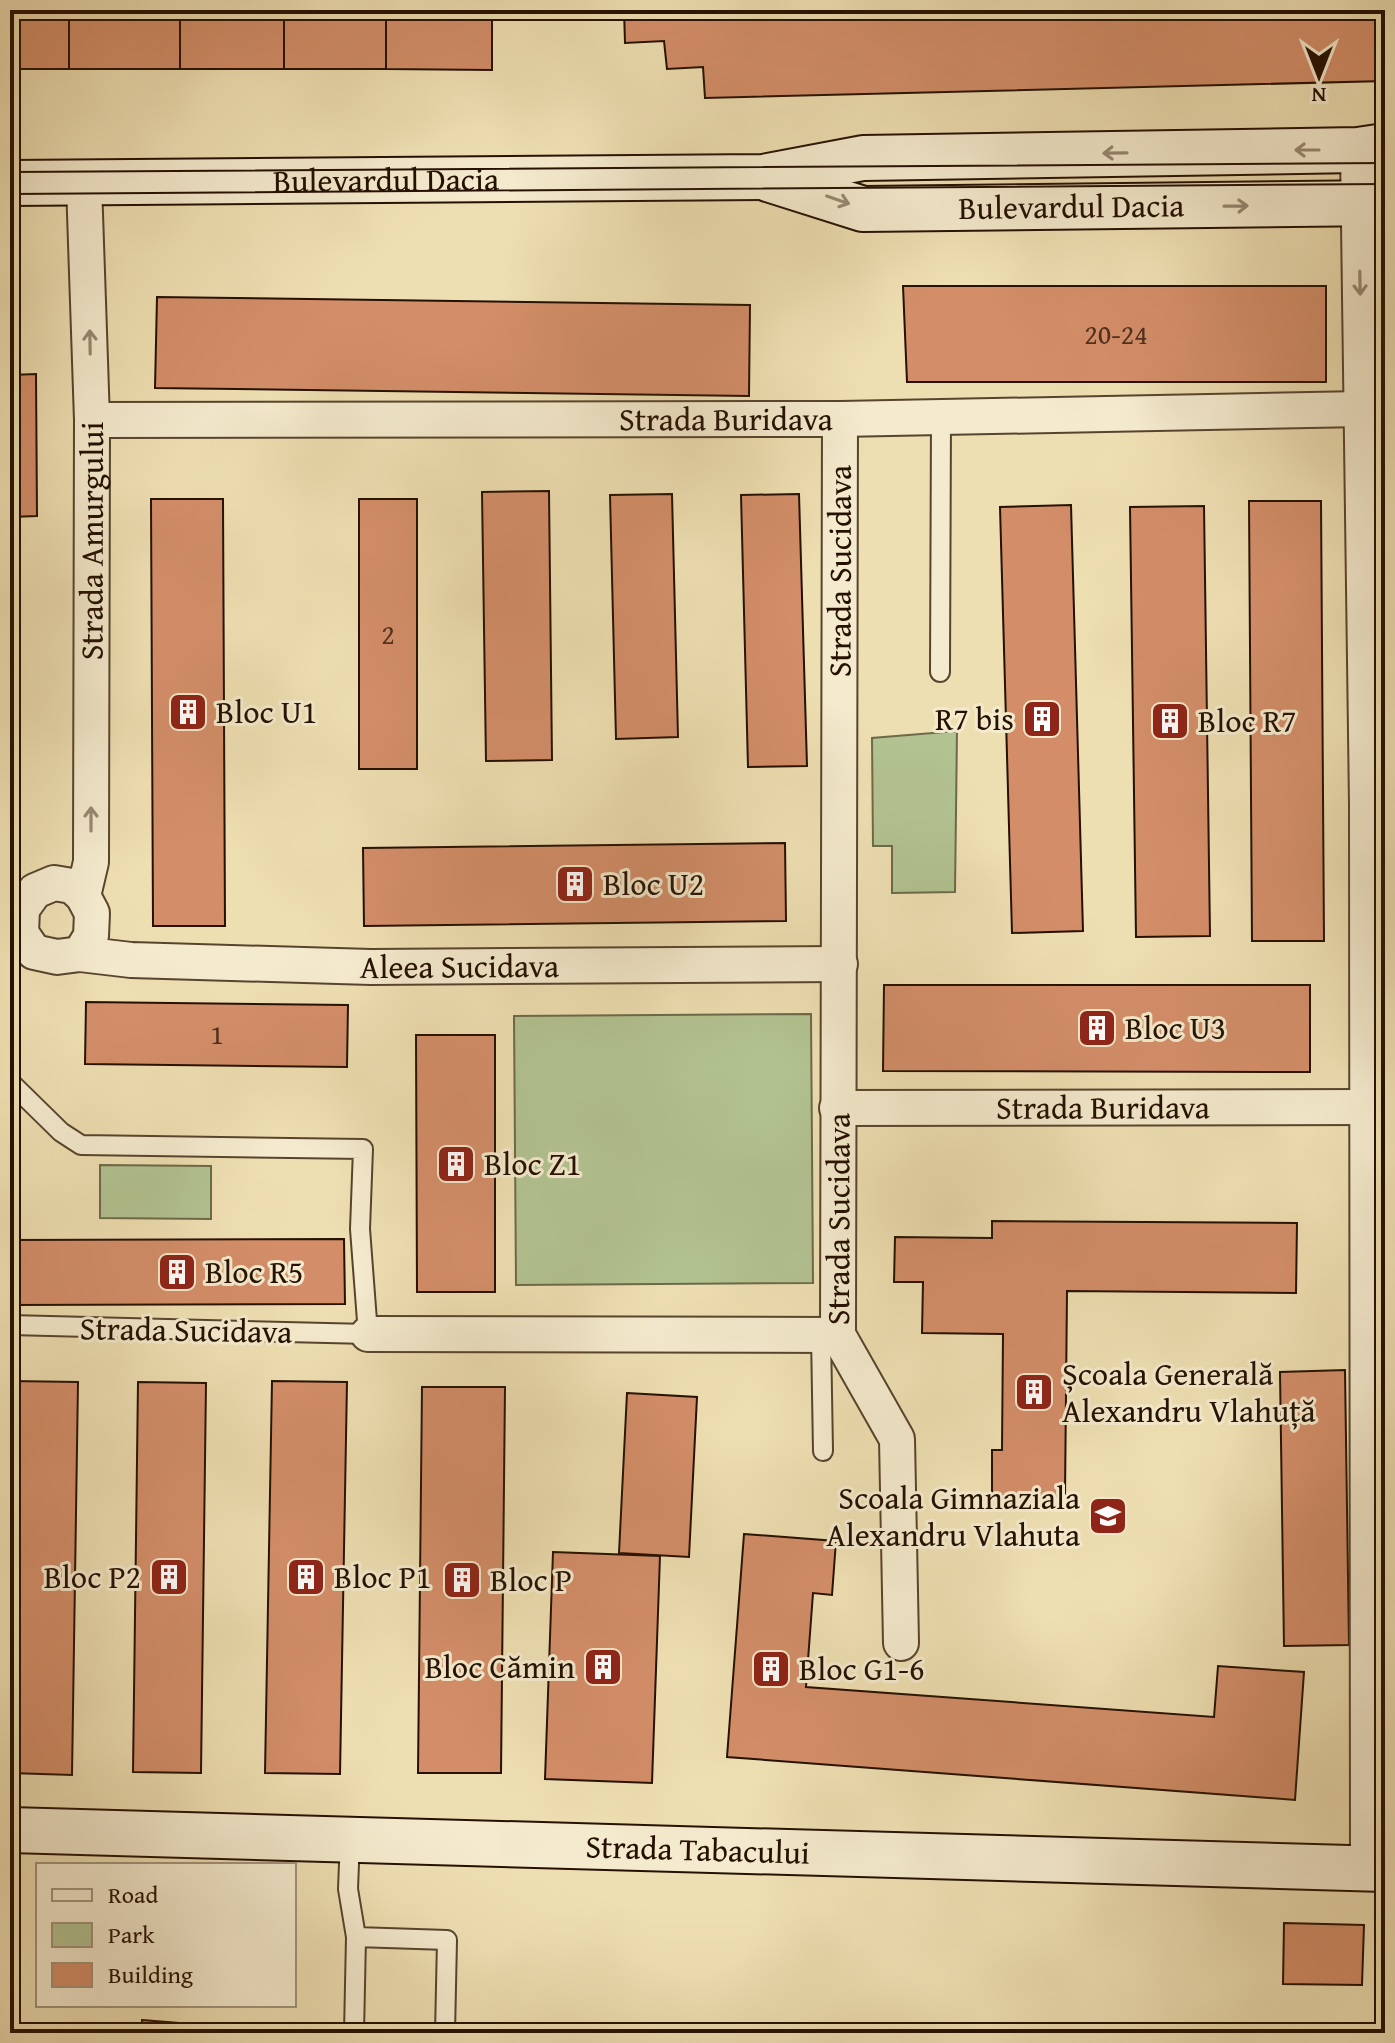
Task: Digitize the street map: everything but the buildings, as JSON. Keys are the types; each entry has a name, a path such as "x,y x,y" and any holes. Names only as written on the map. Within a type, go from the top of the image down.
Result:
{"street":[{"name":"Bulevardul Dacia","path":"10,183 763,177 863,158 1372,148"},
{"path":"1372,148 1362,409 1375,502 1368,1107 1377,1868"},
{"name":"Bulevardul Dacia","path":"763,177 863,209 1372,204"},
{"name":"Strada Amurgului","path":"80,954 91,936 92,913 83,896 91,862 92,420 84,184"},
{"name":"Strada Buridava","path":"92,420 840,419 1362,409"},
{"name":"Strada Sucidava","path":"368,1334 829,1335 840,964 840,419"},
{"path":"80,954 57,957 34,952 15,936 22,909 22,891 54,883 72,886 83,896"},
{"name":"Aleea Sucidava","path":"80,954 131,960 371,967 840,964"},
{"name":"Strada Buridava","path":"837,1108 1368,1107"},
{"path":"829,1335 897,1439 901,1643"},
{"name":"Strada Tabacului","path":"10,1830 1377,1868"}],"lane":[{"path":"940,672 941,416"},
{"path":"10,1082 61,1132 81,1145 363,1149 360,1229 368,1334"},
{"name":"Strada Sucidava","path":"10,1325 368,1334"},
{"path":"823,1451 829,1335"},
{"path":"350,1838 348,1889 356,1937 354,2033"},
{"path":"356,1937 447,1940 445,2033"}],"green space":[{"path":"957,731 955,892 892,893 892,846 873,846 872,738"},
{"path":"811,1014 813,1283 516,1285 514,1016"},
{"path":"100,1165 211,1166 211,1219 100,1218"}],"tram line":[{"path":"10,172 1385,163"},
{"path":"10,194 1385,184"}],"place":[{"name":"Bloc U1","path":"188,712"},
{"name":"R7 bis","path":"1042,719"},
{"name":"Bloc R7","path":"1170,721"},
{"name":"Bloc U2","path":"575,884"},
{"name":"Bloc U3","path":"1097,1028"},
{"name":"Bloc Z1","path":"456,1164"},
{"name":"Bloc R5","path":"177,1272"},
{"name":"Școala Generală Alexandru Vlahuță","path":"1034,1392"},
{"name":"Scoala Gimnaziala Alexandru Vlahuta","path":"1108,1516"},
{"name":"Bloc P2","path":"169,1577"},
{"name":"Bloc P1","path":"306,1577"},
{"name":"Bloc P","path":"462,1580"},
{"name":"Bloc Cămin","path":"603,1667"},
{"name":"Bloc G1-6","path":"771,1669"}]}
